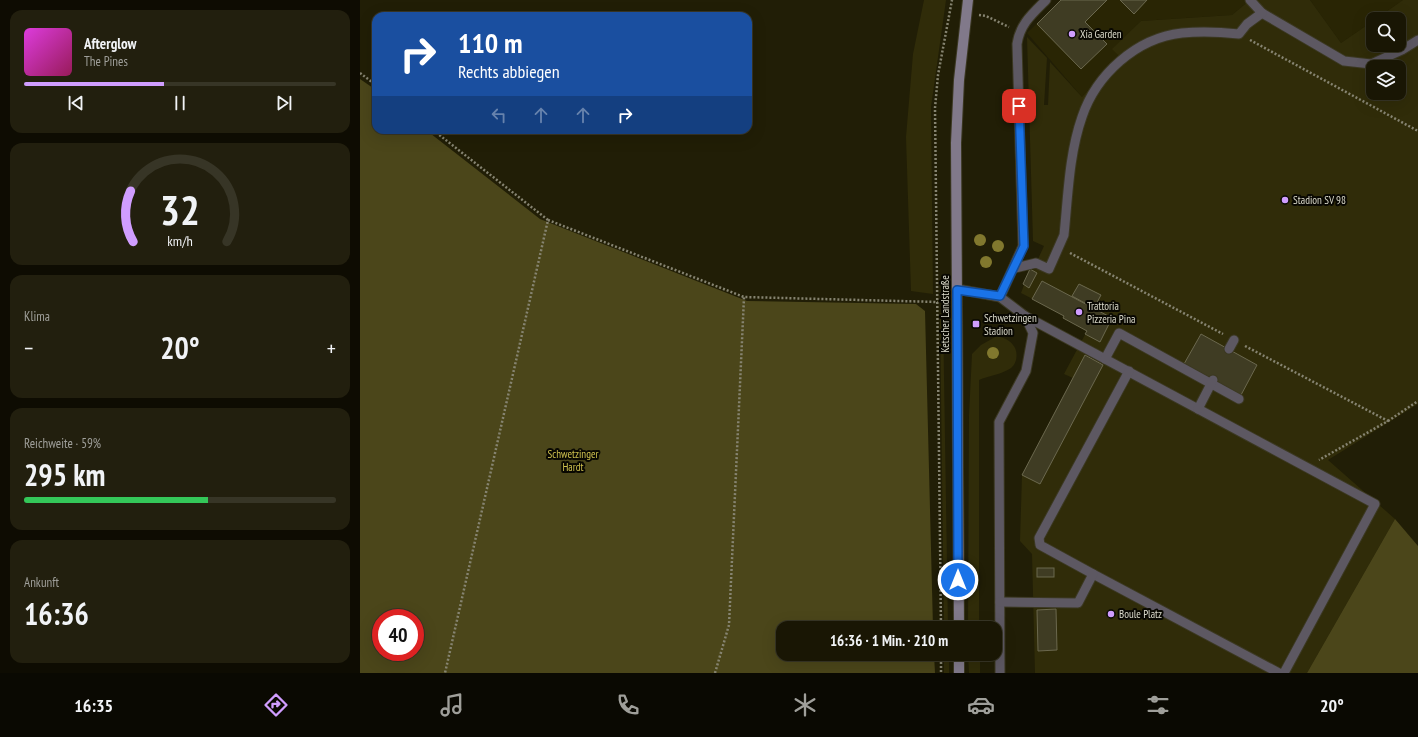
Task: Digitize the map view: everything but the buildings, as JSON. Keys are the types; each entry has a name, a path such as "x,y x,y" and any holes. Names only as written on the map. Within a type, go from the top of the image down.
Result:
{"street":[{"name":"Ketscher Landstraße","path":"959,621 956,143 959,80 968,0"},
{"path":"959,661 959,673"}],"lane":[{"path":"1000,296 1015,268 1024,246 1017,44 1019,32 1024,23 1046,0"},
{"path":"1250,0 1262,13 1344,61 1371,64 1402,50 1418,40"},
{"path":"1015,268 1036,263 1049,270 1060,247 1064,235 1074,148 1081,118 1091,95 1103,78 1119,62 1140,48 1161,38 1181,33 1240,34 1247,24 1262,13"},
{"path":"957,290 1000,296 1025,316 1375,504 1284,673"},
{"path":"1000,673 999,422 1026,371 1033,333 1025,316"},
{"path":"1106,359 1119,333 1212,381 1239,399"},
{"path":"1229,349 1234,340"},
{"path":"1128,371 1039,538 1040,544 1093,574 1279,673"},
{"path":"1198,408 1212,381"},
{"path":"1000,602 1078,603 1093,574"}],"path":[{"path":"941,621 935,108 938,74 952,0"},
{"path":"950,11 986,16 1019,32"},
{"path":"1240,34 1418,132"},
{"path":"360,73 372,82"},
{"path":"438,134 548,220 744,296 938,302"},
{"path":"445,673 548,220"},
{"path":"1060,247 1388,421"},
{"path":"715,673 729,625 744,296"},
{"path":"1307,468 1388,421 1418,401"},
{"path":"941,661 941,673"}],"shaded area":[{"path":"924,0 946,0 931,107 933,294 911,291 906,137 913,54"},
{"path":"1061,0 1250,0 1232,15 1141,21 1113,49 1119,56 1082,97 1027,33"},
{"path":"1250,0 1310,0 1341,43 1366,26 1366,52 1406,52 1406,12 1386,12 1403,0 1418,0 1418,404 1328,460 1395,519 1307,673 1035,673 1032,554 1020,541 1022,475 1073,378 1064,374 1087,331 1063,318 1064,315 1021,293 1030,269 1033,270 1044,246 1033,241 1027,37 1047,58 1044,105 1048,105 1050,62 1082,97 1119,56 1112,49 1141,21 1232,15"},
{"path":"1310,0 1403,0 1386,12 1366,12 1366,26 1341,43"},
{"path":"940,313 943,313 948,621 944,621"},
{"path":"997,336 1006,339 1015,347 1016,360 1013,366 1008,370 979,380 979,621 968,621 969,415 972,354 981,345"},
{"path":"944,661 949,661 949,673 944,673"},
{"path":"968,661 980,661 980,673 969,673"}],"green space":[{"name":"Schwetzinger Hardt","path":"360,79 372,87 372,134 431,134 540,219 747,301 916,304 925,311 933,621 776,621 776,661 934,661 935,673 360,673"},
{"path":"1395,519 1418,546 1418,673 1307,673"}],"place":[{"name":"Xia Garden","path":"1072,34"},
{"name":"Stadion SV 98","path":"1285,200"},
{"name":"Trattoria Pizzeria Pina","path":"1079,312"},
{"name":"Schwetzingen Stadion","path":"976,324"},
{"name":"Boule Platz","path":"1111,614"}],"route":[{"path":"958,580 957,290 1000,296 1015,268 1024,246 1019,106"}]}
